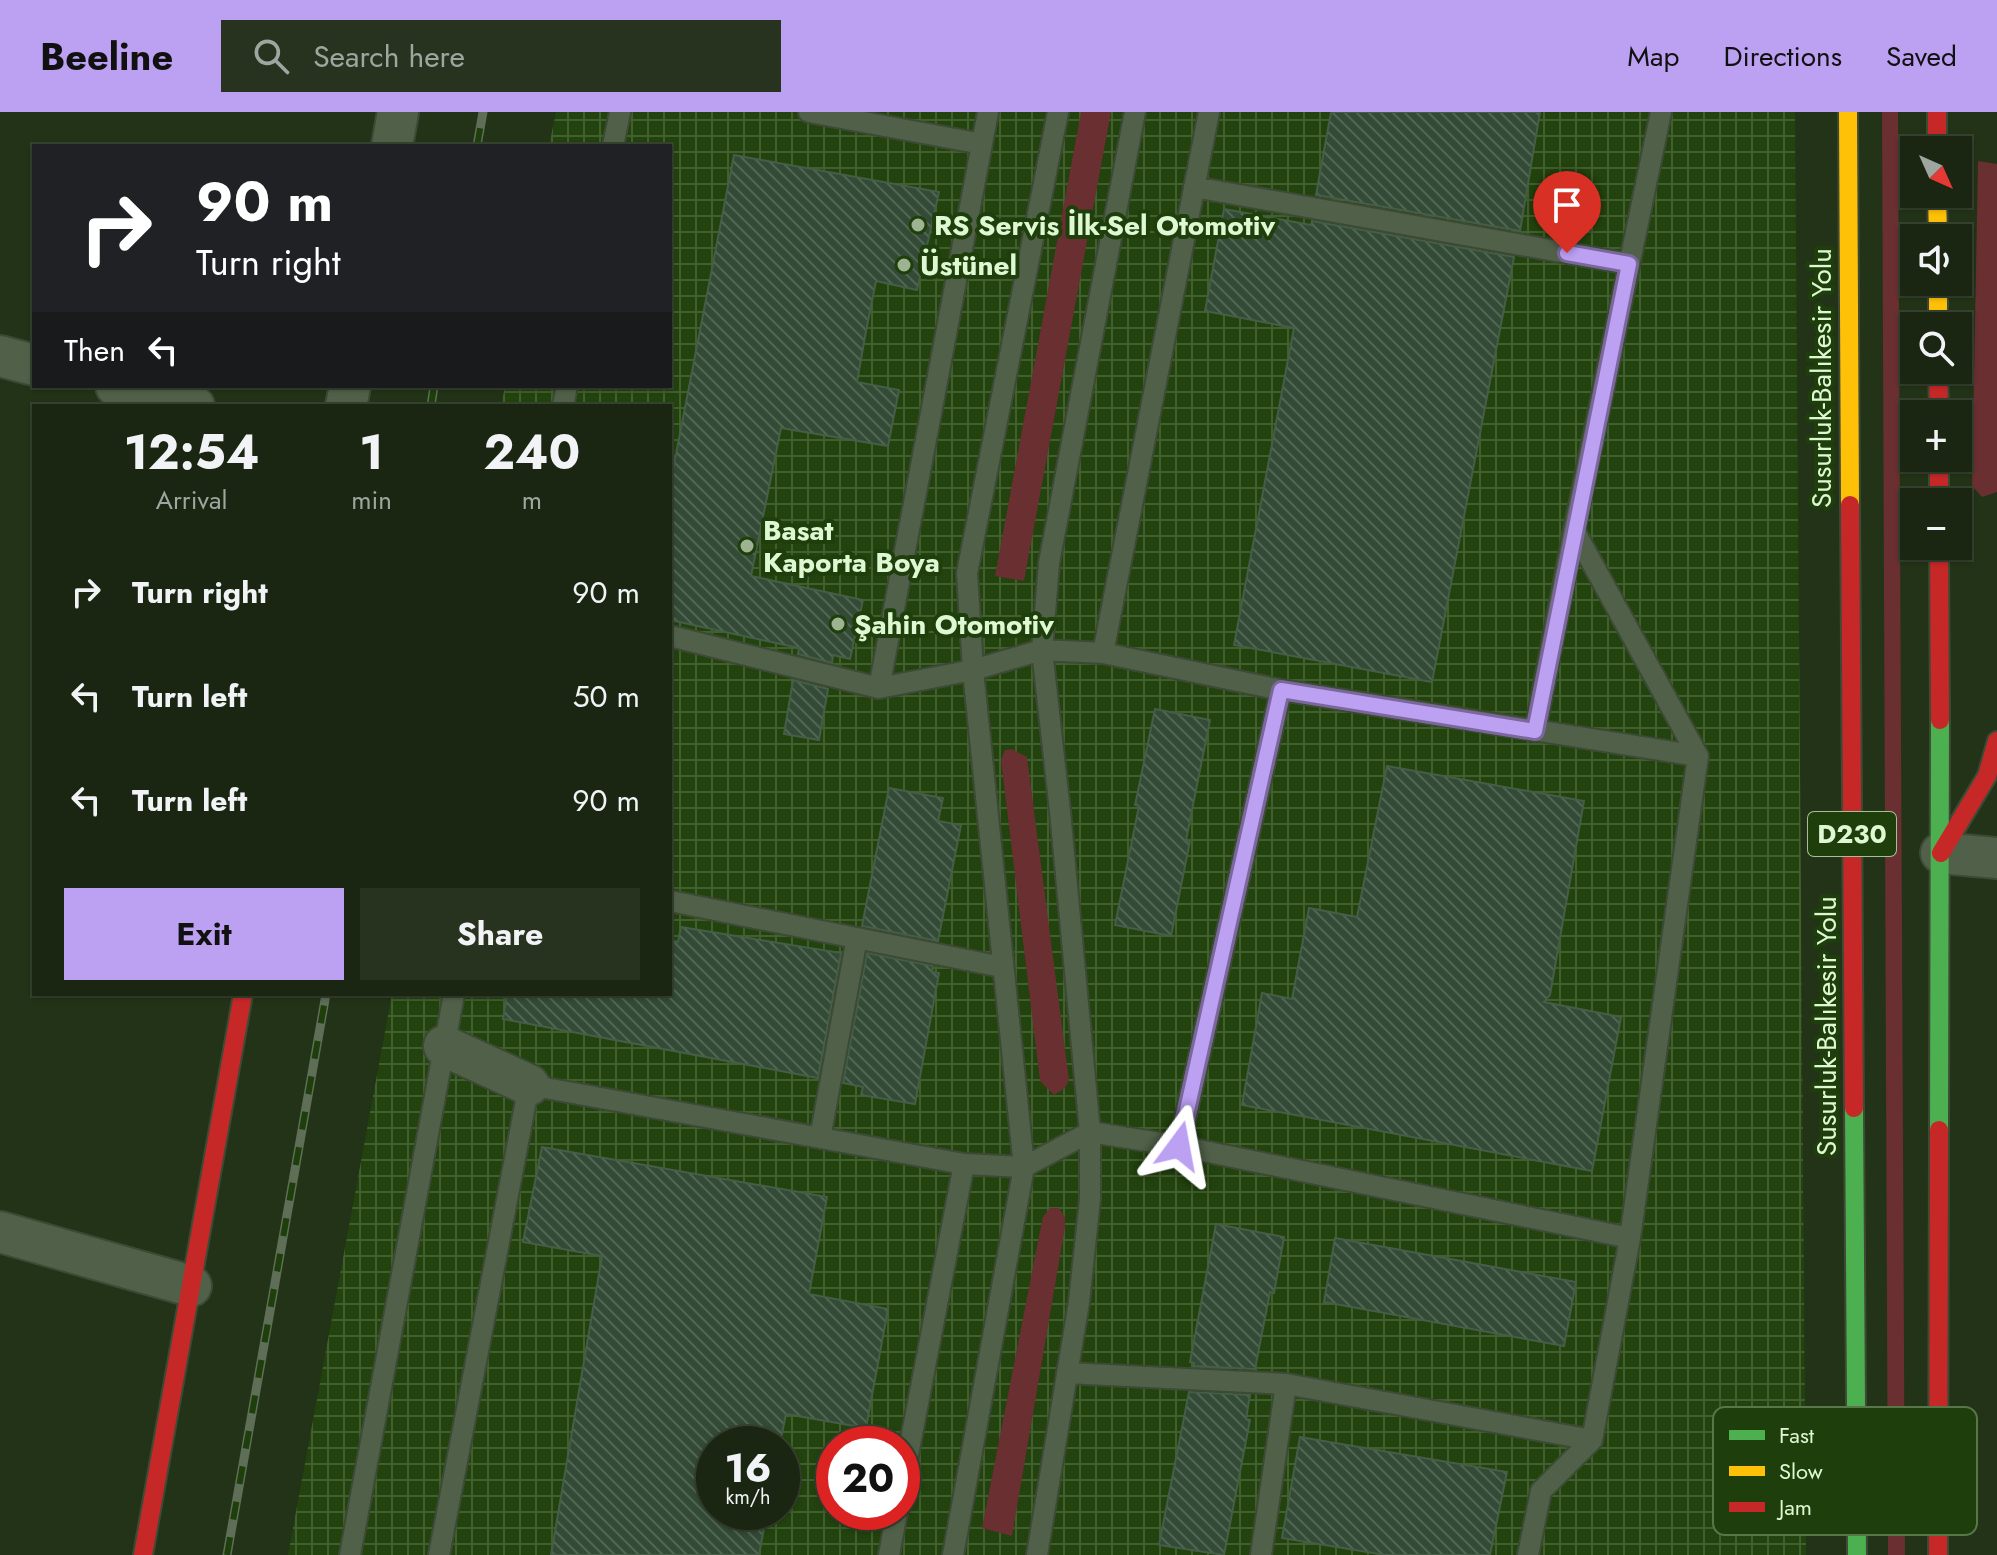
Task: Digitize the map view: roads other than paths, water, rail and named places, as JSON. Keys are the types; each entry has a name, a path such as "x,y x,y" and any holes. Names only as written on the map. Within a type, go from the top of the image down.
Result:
{"main road":[{"name":"Susurluk-Balıkesir Yolu","path":"1848,112 1856,1407"},
{"path":"1937,112 1937,136"},
{"path":"1938,1407 1939,560"},
{"path":"1941,853 1987,776 1997,741"},
{"path":"143,1555 243,996"},
{"name":"Susurluk-Balıkesir Yolu","path":"1857,1535 1857,1555"},
{"path":"1938,1535 1938,1555"}],"street":[{"path":"392,144 398,112"},
{"path":"0,356 32,364"},
{"path":"124,388 186,404"},
{"path":"1941,853 1997,858"},
{"path":"444,1046 529,1085"},
{"path":"0,1232 191,1286"}],"lane":[{"path":"613,144 620,112"},
{"path":"809,112 982,144"},
{"path":"879,688 988,112"},
{"path":"960,1554 1024,1167 973,670 967,573 1058,112"},
{"path":"1037,1555 1079,1302 1090,1199 1090,1132 1042,650 1049,563 1135,112"},
{"path":"1103,653 1209,112"},
{"path":"1535,731 1661,112"},
{"path":"1194,187 1629,264"},
{"path":"1528,1555 1541,1491 1592,1440 1630,1238 1698,756 1574,530"},
{"path":"672,636 879,688 973,670 1042,650 1103,653 1281,690 1698,756"},
{"path":"1179,1146 1281,690"},
{"path":"672,901 1002,967"},
{"path":"820,1138 857,938"},
{"path":"350,1555 454,996"},
{"path":"439,1555 529,1085 964,1164 1024,1167 1090,1132 1179,1146 1630,1238"},
{"path":"914,1426 964,1164"},
{"path":"1067,1373 1286,1384 1592,1440"},
{"path":"1261,1555 1286,1384"},
{"path":"889,1555 894,1530"}],"railway":[{"path":"477,144 483,112"},
{"path":"431,404 434,388"},
{"path":"227,1555 326,996"}],"place":[{"name":"RS Servis İlk-Sel Otomotiv","path":"918,225"},
{"name":"Üstünel","path":"904,265"},
{"name":"Basat Kaporta Boya","path":"747,546"},
{"name":"Şahin Otomotiv","path":"838,624"}]}
